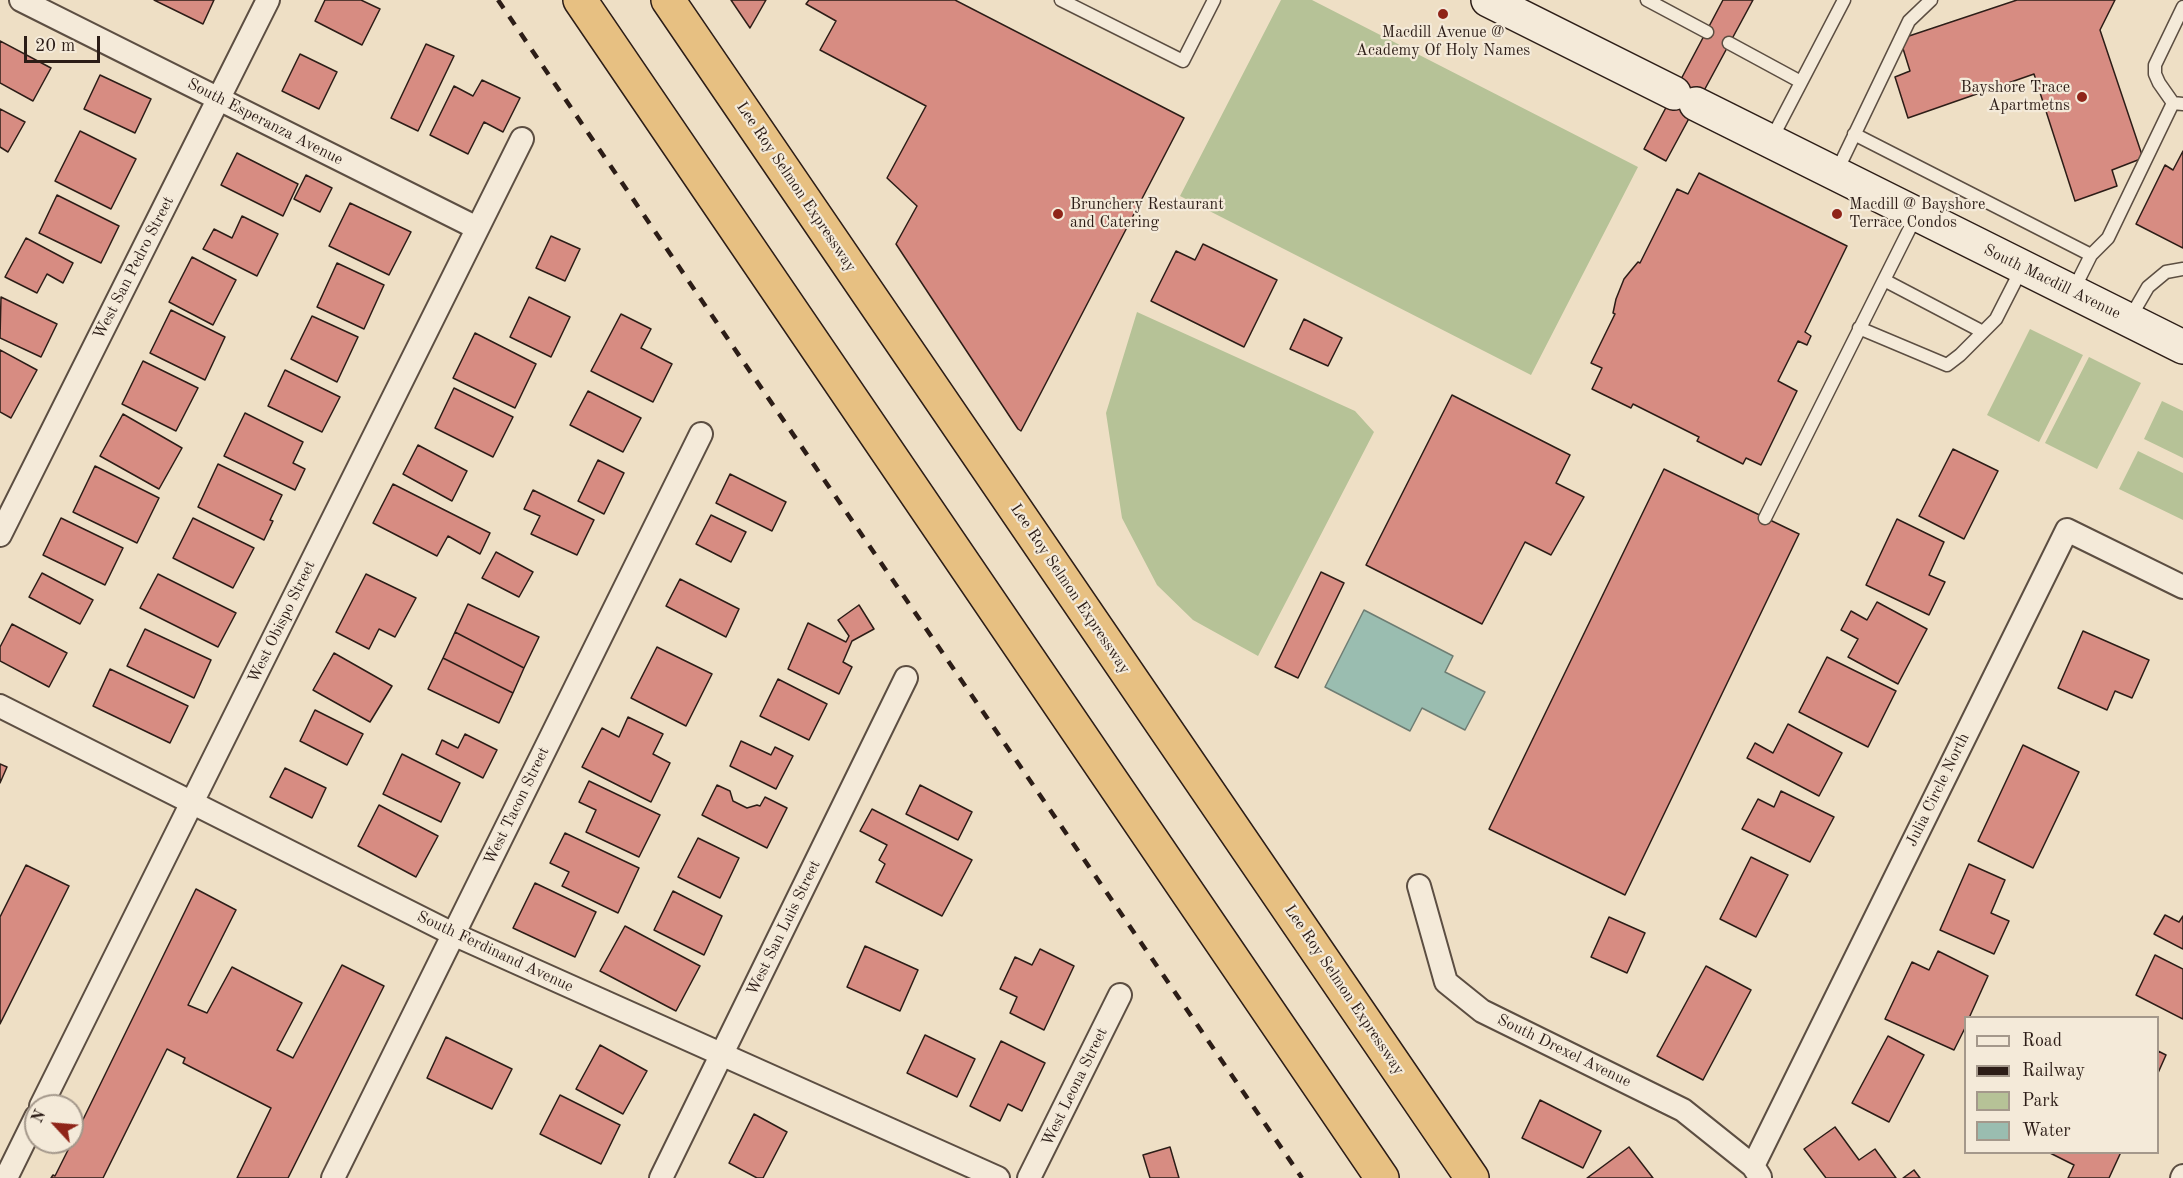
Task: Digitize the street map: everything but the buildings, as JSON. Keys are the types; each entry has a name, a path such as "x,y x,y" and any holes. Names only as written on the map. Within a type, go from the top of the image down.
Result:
{"highway":[{"path":"580,0 1382,1178"},
{"name":"Lee Roy Selmon Expressway","path":"668,0 1472,1178"}],"street":[{"name":"South Esperanza Avenue","path":"21,0 477,228"},
{"name":"West San Pedro Street","path":"0,536 268,0"},
{"name":"South Macdill Avenue","path":"1488,0 2183,347"},
{"name":"West Obispo Street","path":"47,1094 522,139"},
{"name":"West Tacon Street","path":"333,1178 701,434"},
{"name":"Julia Circle North","path":"1757,1172 2067,530 2183,587"},
{"name":"West San Luis Street","path":"661,1178 906,678"},
{"name":"South Ferdinand Avenue","path":"0,706 453,934 998,1178"},
{"name":"South Drexel Avenue","path":"1419,886 1446,982 1482,1011 1683,1110 1757,1172"},
{"name":"West Leona Street","path":"1029,1178 1120,995"},
{"path":"6,1178 24,1141"}],"lane":[{"path":"1061,0 1182,61 1214,0"},
{"path":"1647,0 1707,32"},
{"path":"1770,141 1844,0"},
{"path":"1836,174 1908,21 1931,0"},
{"path":"2073,292 2091,255 2108,238 2178,103 2159,83 2155,74 2155,65 2183,7"},
{"path":"1729,44 1801,82"},
{"path":"1854,134 2091,255"},
{"path":"1765,518 1917,214"},
{"path":"1859,328 1947,365 1996,319 2023,267"},
{"path":"2129,320 2148,287 2166,272 2183,269"},
{"path":"1884,280 1983,332"}],"green space":[{"path":"1281,0 1312,0 1638,167 1531,375 1180,196"},
{"path":"1137,312 1355,411 1374,432 1258,656 1193,620 1157,585 1122,518 1106,413"},
{"path":"2030,329 2083,355 2039,442 1987,415"},
{"path":"2089,357 2141,383 2097,469 2045,443"},
{"path":"2162,401 2183,411 2183,458 2144,439"},
{"path":"2138,451 2183,473 2183,520 2119,489"}],"water":[{"path":"1364,610 1453,656 1445,672 1485,692 1465,730 1422,708 1410,731 1325,687"}],"railway":[{"path":"498,0 1302,1178"}],"place":[{"name":"Macdill Avenue @ Academy Of Holy Names","path":"1443,14"},
{"name":"Bayshore Trace Apartmetns","path":"2082,97"},
{"name":"Brunchery Restaurant and Catering","path":"1058,214"},
{"name":"Macdill @ Bayshore Terrace Condos","path":"1837,214"}]}
